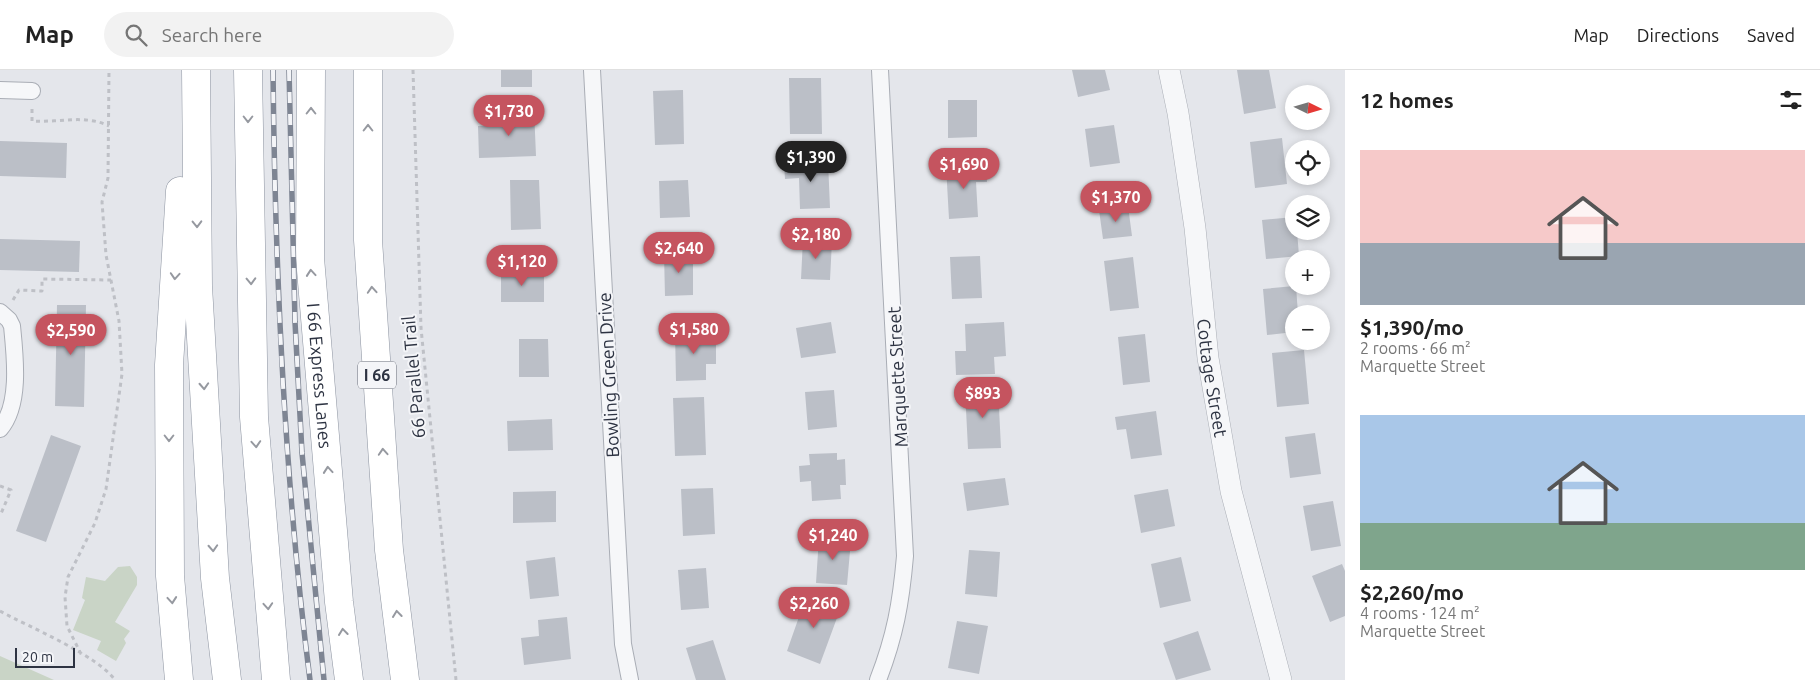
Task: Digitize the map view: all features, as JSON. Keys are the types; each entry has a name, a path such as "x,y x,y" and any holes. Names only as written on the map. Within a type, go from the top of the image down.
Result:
{"highway":[{"path":"179,680 170,576 169,365 189,70"},
{"path":"196,70 198,295 215,578 227,680"},
{"path":"248,70 254,417 276,680"},
{"name":"I 66 Express Lanes","path":"311,70 310,258 339,602 349,680"},
{"name":"I 66","path":"368,70 368,240 389,550 405,680"}],"street":[{"name":"Bowling Green Drive","path":"592,70 622,634 626,669 630,680"},
{"name":"Marquette Street","path":"878,680 896,630 901,603 905,556 880,70"},
{"name":"Cottage Street","path":"1169,70 1178,113 1195,228 1208,358 1230,491 1258,601 1281,680"},
{"path":"0,90 32,91"},
{"path":"0,429 9,418 14,395 12,326 2,314"}],"path":[{"path":"81,654 67,626 65,598 68,577 95,524 106,490 122,374 118,321 102,202 108,178 109,70"},
{"name":"66 Parallel Trail","path":"413,70 421,328 456,680"},
{"path":"32,91 32,122 50,123 81,119 98,120 109,126"},
{"path":"2,314 19,290 42,291 42,279 111,280"},
{"path":"0,486 11,490 0,516"},
{"path":"0,611 81,654 110,673 114,680"}],"green space":[{"path":"130,566 137,577 137,585 115,622 130,631 124,639 126,643 116,661 97,650 101,641 73,630 85,600 82,598 86,577 105,581 118,567"},
{"path":"0,656 54,680 0,680"}],"building":[{"path":"501,70 532,70 532,87 501,87"},
{"path":"1072,70 1105,70 1110,90 1078,97"},
{"path":"1237,70 1269,70 1276,108 1244,114"},
{"path":"789,78 821,78 822,134 790,134"},
{"path":"683,90 684,144 655,145 653,91"},
{"path":"948,100 977,100 977,137 948,138"},
{"path":"534,109 536,156 479,158 478,126 508,125 508,110"},
{"path":"1114,125 1120,163 1090,167 1085,129"},
{"path":"1282,138 1285,184 1255,188 1250,142"},
{"path":"0,141 67,143 66,178 0,176"},
{"path":"828,161 830,208 800,209 799,178 785,179 784,163"},
{"path":"986,164 987,182 976,182 978,217 949,219 946,166"},
{"path":"510,180 539,180 541,229 511,230"},
{"path":"688,180 690,217 660,218 659,181"},
{"path":"1128,206 1132,236 1103,239 1099,210"},
{"path":"1285,218 1285,240 1298,240 1299,250 1285,250 1285,257 1266,259 1262,220"},
{"path":"0,239 80,241 79,272 0,270"},
{"path":"803,239 832,241 830,280 801,279"},
{"path":"664,253 693,253 693,295 665,296"},
{"path":"980,256 982,298 952,299 950,257"},
{"path":"1133,257 1139,308 1110,311 1104,261"},
{"path":"501,271 544,271 544,302 501,302"},
{"path":"1285,287 1285,295 1297,295 1297,305 1285,305 1285,333 1267,335 1263,289"},
{"path":"57,305 86,305 84,407 55,406"},
{"path":"831,322 836,353 801,358 796,328"},
{"path":"1004,322 1006,356 994,357 995,374 956,375 955,351 966,351 965,324"},
{"path":"675,332 716,332 716,364 706,364 706,380 676,381"},
{"path":"1145,334 1150,382 1123,385 1118,337"},
{"path":"519,339 548,339 549,377 519,377"},
{"path":"1304,350 1309,404 1277,407 1272,353"},
{"path":"998,388 1001,448 968,449 965,390"},
{"path":"834,390 837,427 808,430 805,392"},
{"path":"704,397 706,455 675,456 673,398"},
{"path":"1156,411 1162,455 1131,459 1126,429 1117,430 1115,417"},
{"path":"552,419 553,450 508,451 507,421"},
{"path":"1315,433 1321,474 1290,478 1285,437"},
{"path":"51,435 81,446 46,542 16,531"},
{"path":"837,453 837,460 845,459 846,485 840,485 841,499 812,501 811,481 800,482 799,466 810,465 809,454"},
{"path":"1005,478 1009,505 967,511 963,483"},
{"path":"713,488 715,534 683,536 681,489"},
{"path":"1168,489 1175,526 1141,533 1134,495"},
{"path":"556,491 556,522 513,523 513,492"},
{"path":"1333,501 1341,546 1311,551 1303,506"},
{"path":"819,537 851,540 847,585 816,583"},
{"path":"969,550 1000,552 997,597 965,594"},
{"path":"555,557 559,596 530,599 526,561"},
{"path":"1181,557 1191,601 1160,608 1151,564"},
{"path":"1342,564 1345,571 1345,616 1330,622 1312,576"},
{"path":"706,568 709,608 681,610 678,570"},
{"path":"807,594 841,607 820,664 787,651"},
{"path":"567,617 571,659 524,665 521,638 539,636 538,620"},
{"path":"957,621 988,626 979,674 948,668"},
{"path":"1198,631 1211,670 1176,680 1163,643"},
{"path":"713,640 726,680 696,680 686,648"}],"railway":[{"path":"273,70 282,376 287,452 310,680"},
{"path":"289,70 295,322 302,453 324,680"}]}
